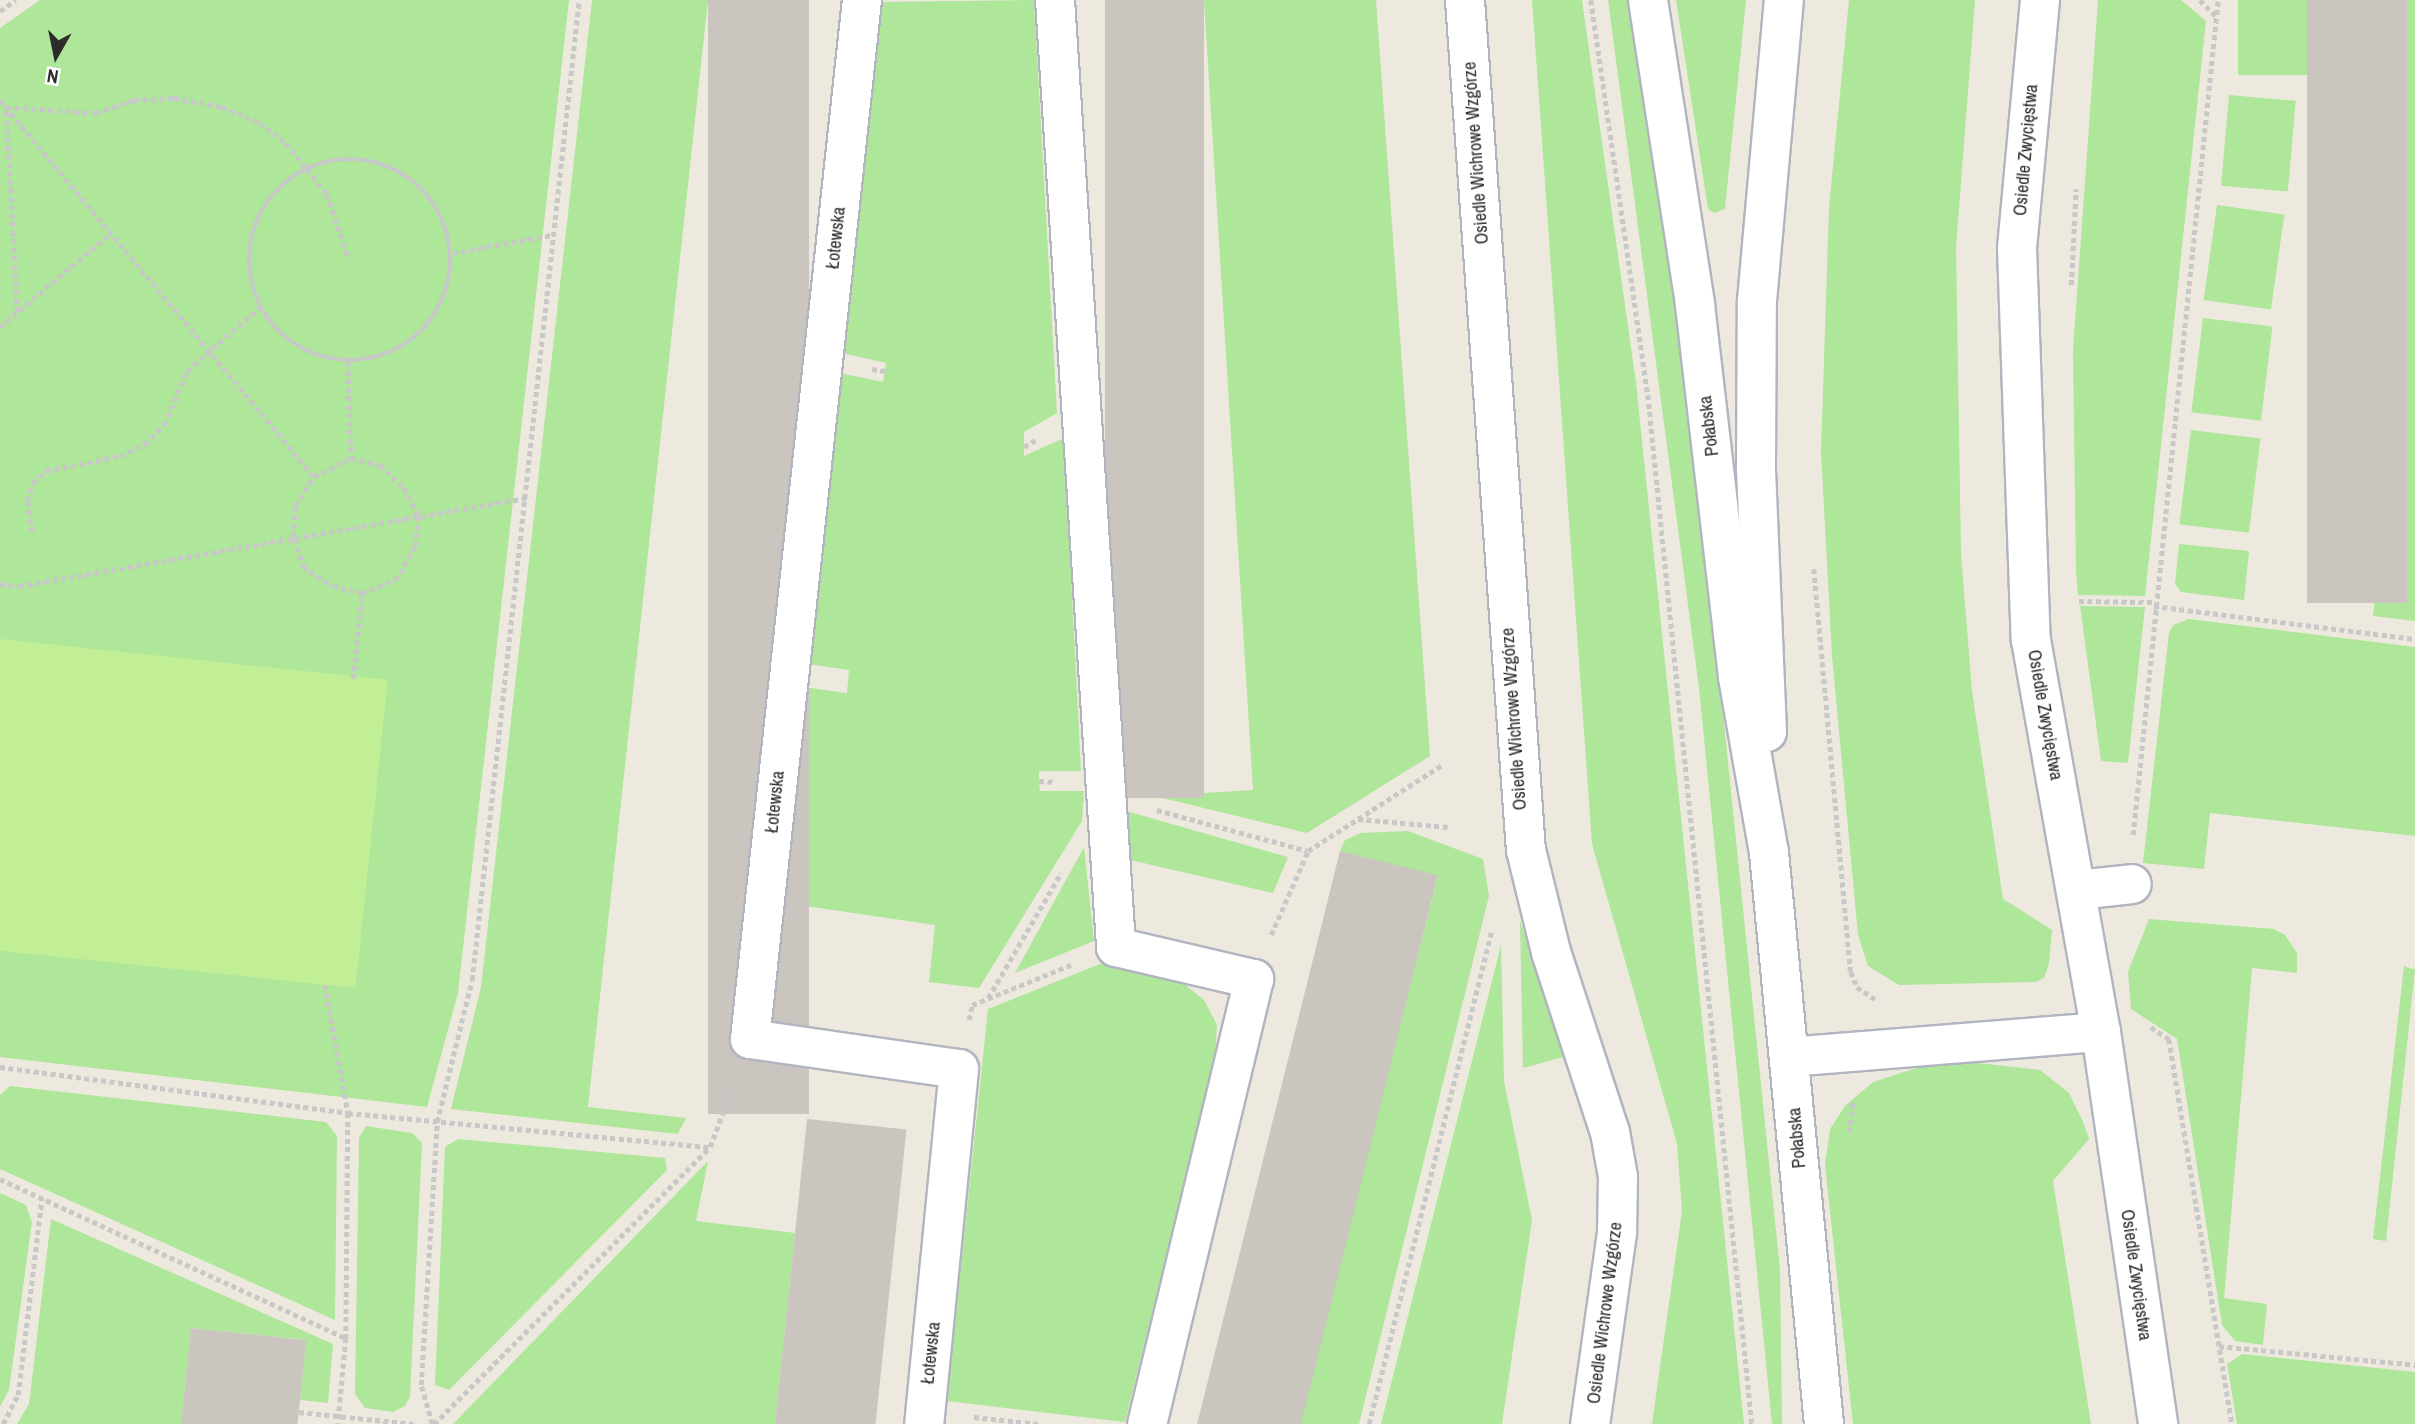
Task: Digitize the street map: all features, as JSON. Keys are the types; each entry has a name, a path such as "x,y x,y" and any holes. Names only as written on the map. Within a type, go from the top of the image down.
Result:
{"street":[{"name":"Łotewska","path":"750,1039 862,0"},
{"path":"1055,0 1116,947 1254,979 1147,1424"},
{"name":"Osiedle Wichrowe Wzgórze","path":"1465,0 1526,850 1551,952 1610,1132 1618,1177 1618,1233 1590,1424"},
{"name":"Połabska","path":"1648,0 1695,305 1738,677 1769,853"},
{"name":"Połabska","path":"1784,0 1757,302 1756,465 1769,853 1824,1424"},
{"name":"Osiedle Zwycięstwa","path":"2040,0 2017,248 2019,398 2031,640 2078,890 2158,1424"},
{"path":"2078,890 2132,884"},
{"path":"1789,1057 2101,1032"},
{"path":"750,1039 959,1069"},
{"name":"Łotewska","path":"925,1418 959,1069"}],"path":[{"path":"0,11 16,0"},
{"path":"579,0 551,235 526,499 472,980 437,1122 421,1385 433,1424 710,1147 750,1039"},
{"path":"1591,0 1648,395 1752,1424"},
{"path":"2200,0 2216,16"},
{"path":"2132,847 2218,0"},
{"path":"6,107 96,113 134,100 174,98 260,123 307,167 339,219 349,259"},
{"path":"0,100 314,477"},
{"path":"6,107 17,312"},
{"path":"336,158 397,170 423,189 445,219 453,253 446,294 425,330 391,353 348,362 309,353 279,334 259,308 251,280 259,216 279,185 307,167 336,158"},
{"path":"2071,293 2077,176"},
{"path":"0,327 111,233"},
{"path":"453,253 551,235"},
{"path":"33,532 27,501 33,483 46,471 120,456 145,444 164,425 187,371 259,308"},
{"path":"348,362 351,458"},
{"path":"351,458 380,465 404,488 419,516 415,547 398,578 362,594 328,584 304,568 293,537 295,506 314,477 351,458"},
{"path":"0,584 19,586 526,499"},
{"path":"1813,560 1851,972 1857,987 1880,1000"},
{"path":"2073,591 2075,612"},
{"path":"353,679 362,594"},
{"path":"2074,601 2155,604 2415,639"},
{"path":"1254,979 1295,872 1308,851 1442,765"},
{"path":"1358,818 1448,827"},
{"path":"2123,833 2133,838"},
{"path":"1369,1424 1493,923"},
{"path":"959,1069 972,1005 1116,947"},
{"path":"325,985 348,1113 346,1338 338,1424"},
{"path":"2145,1024 2169,1039 2232,1424"},
{"path":"0,1067 348,1113 710,1147"},
{"path":"0,1179 346,1338"},
{"path":"3,1424 18,1395 42,1198"},
{"path":"2219,1346 2415,1365"},
{"path":"299,1412 413,1424"},
{"path":"925,1418 1039,1424"}],"green space":[{"path":"40,0 569,0 458,993 427,1107 0,1057 0,28"},
{"path":"592,0 708,0 588,1107 686,1118 678,1134 451,1109 481,987"},
{"path":"1034,0 1057,413 1024,432 1024,456 1064,438 1081,771 1039,771 1039,781 1040,791 1084,791 1082,821 979,988 929,982 935,925 778,902 803,687 847,693 849,670 808,664 840,373 883,382 886,363 842,353 877,2"},
{"path":"1204,0 1376,0 1430,756 1307,833 1154,796 1253,790"},
{"path":"1532,0 1582,0 1636,383 1744,1424 1652,1424 1682,1211 1677,1144 1592,844"},
{"path":"1608,0 1628,0 1697,459 1780,1270 1782,1424 1772,1424 1699,688"},
{"path":"1676,0 1746,0 1725,209 1715,213 1708,209"},
{"path":"1849,0 1975,0 1956,247 1961,554 1972,691 2003,899 2052,930 2049,964 2044,978 2036,982 1899,985 1868,966 1858,935 1832,656 1821,452 1829,208"},
{"path":"2098,0 2181,0 2206,21 2145,596 2078,595 2076,571 2073,350"},
{"path":"2238,0 2307,0 2307,75 2238,75"},
{"path":"2407,0 2415,0 2415,621 2373,616 2379,564 2348,558"},
{"path":"2229,95 2296,101 2288,191 2221,186"},
{"path":"2217,205 2284,214 2271,310 2204,300"},
{"path":"2203,318 2272,327 2261,421 2191,412"},
{"path":"2191,430 2260,439 2249,533 2179,524"},
{"path":"2179,544 2249,551 2244,600 2181,592 2175,584"},
{"path":"2080,606 2145,607 2128,763 2101,761"},
{"path":"2189,619 2415,647 2415,836 2210,813 2204,869 2143,863 2169,633 2173,625"},
{"path":"0,639 388,680 355,988 0,951"},
{"path":"1126,811 1288,857 1273,893 1126,859"},
{"path":"1408,831 1483,859 1489,896 1359,1424 1299,1424 1438,877 1340,851 1345,840 1361,833"},
{"path":"1084,847 1094,941 1015,973"},
{"path":"2149,919 2274,929 2285,935 2297,953 2297,973 2252,968 2224,1298 2267,1304 2263,1345 2235,1341 2222,1325 2177,1039 2131,1009 2128,972"},
{"path":"1520,920 1563,1057 1523,1068"},
{"path":"1501,945 1504,1081 1532,1220 1502,1424 1381,1424"},
{"path":"1105,962 1184,984 1204,1000 1217,1025 1215,1058 1125,1422 947,1401 988,1009"},
{"path":"2404,966 2415,970 2386,1241 2373,1239"},
{"path":"1969,1062 2040,1070 2069,1093 2089,1139 2053,1181 2091,1424 1853,1424 1825,1165 1830,1129 1845,1106 1873,1082 1926,1065"},
{"path":"10,1086 326,1122 337,1136 335,1320 0,1169 0,1095"},
{"path":"366,1126 412,1133 422,1143 410,1397 405,1406 393,1412 365,1408 355,1394 359,1138"},
{"path":"458,1139 665,1158 667,1170 449,1390 435,1385 445,1147"},
{"path":"708,1161 696,1221 795,1233 775,1424 453,1424"},
{"path":"0,1193 26,1205 32,1222 9,1390 0,1407"},
{"path":"51,1219 333,1344 328,1403 300,1400 306,1340 191,1328 181,1424 17,1424 29,1404"},
{"path":"2242,1354 2415,1372 2415,1424 2237,1424 2227,1364"}],"building":[{"path":"708,0 809,0 809,1114 708,1114"},
{"path":"1105,0 1204,0 1204,798 1105,798"},
{"path":"2307,0 2407,0 2407,603 2307,603"},
{"path":"1340,851 1438,875 1301,1424 1197,1424"},
{"path":"807,1119 906,1129 875,1424 775,1424"},
{"path":"191,1328 306,1340 298,1424 181,1424"}]}
